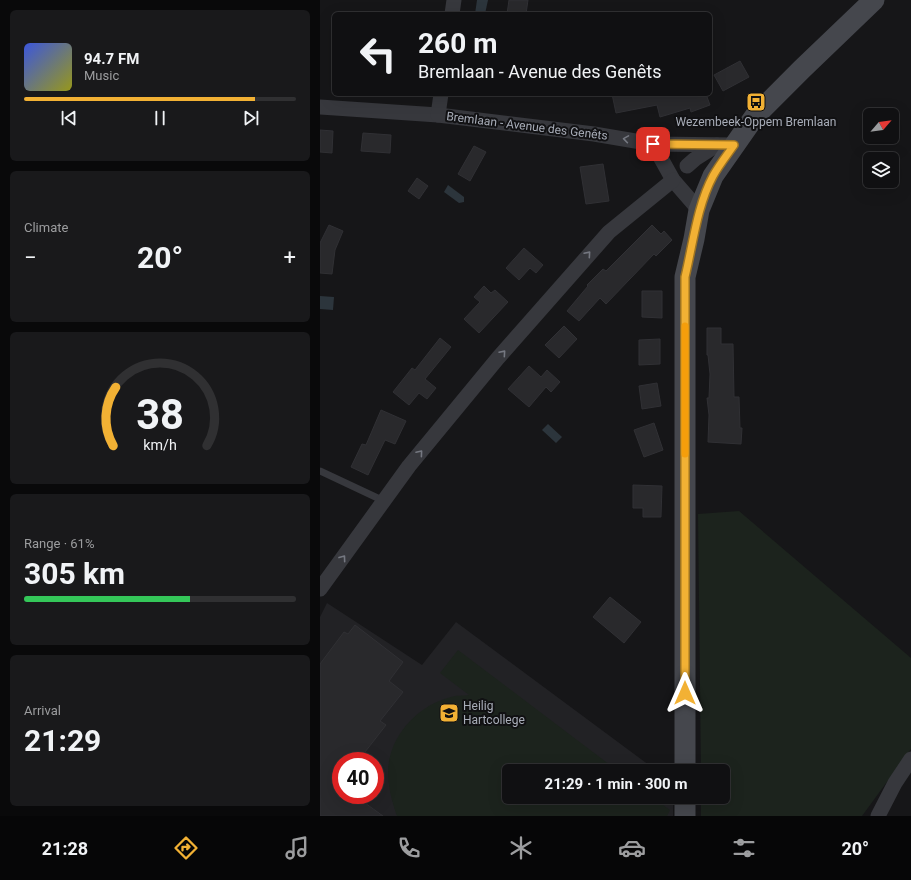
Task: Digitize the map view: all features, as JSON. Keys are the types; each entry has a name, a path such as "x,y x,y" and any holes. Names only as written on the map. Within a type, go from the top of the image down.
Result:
{"street":[{"path":"452,12 454,0"},
{"path":"687,166 695,159 726,145 784,86 874,0"},
{"path":"438,115 441,96"},
{"name":"Bremlaan - Avenue des Genêts","path":"320,107 438,115 594,134 653,144 726,145"},
{"path":"653,144 673,180 699,210"},
{"path":"685,764 684,283 699,210 726,145"},
{"path":"320,589 409,466 498,358 609,232 673,180"},
{"path":"878,816 895,783 911,760"},
{"path":"685,804 685,816"}],"lane":[{"path":"320,471 384,501"}],"shaded area":[{"path":"477,0 488,0 485,12 475,12"},
{"path":"448,185 464,197 464,202 459,203 444,192"},
{"path":"320,296 334,297 333,310 320,309"},
{"path":"548,424 562,437 556,443 542,430"},
{"path":"739,511 911,658 911,749 862,816 701,816 701,804 730,804 730,764 701,764 698,514"},
{"name":"Heilig Hartcollege","path":"327,603 422,665 456,622 648,764 502,764 502,804 673,804 673,816 320,816 320,617"},
{"path":"458,650 609,764 502,764 502,804 662,804 670,810 667,816 397,816 393,805 388,771 390,758 400,734 417,715 427,707 453,696 469,695 440,673"}],"building":[{"path":"509,0 528,0 526,12 507,12"},
{"path":"740,61 749,77 723,91 714,75"},
{"path":"612,96 707,96 710,105 691,112 690,108 660,117 657,105 616,113"},
{"path":"320,130 333,131 332,153 320,152"},
{"path":"363,133 391,135 390,153 361,151"},
{"path":"474,146 486,152 470,181 458,174"},
{"path":"603,164 609,201 586,204 580,167"},
{"path":"417,178 428,186 419,199 408,191"},
{"path":"329,225 343,231 335,250 332,274 320,273 320,243"},
{"path":"652,225 661,234 664,231 672,240 656,256 654,254 606,304 600,298 579,321 567,311 588,286 587,285 603,269 606,271"},
{"path":"524,248 543,265 536,273 530,268 519,280 506,268"},
{"path":"484,286 491,293 495,290 508,302 479,333 464,319 480,302 474,297"},
{"path":"642,291 662,291 662,318 642,317"},
{"path":"564,326 577,339 559,358 545,345"},
{"path":"707,328 721,328 721,344 733,344 734,397 739,397 740,428 742,428 741,444 708,442 709,415 707,398 709,398 710,374 707,355"},
{"path":"440,338 451,347 425,379 436,388 427,399 419,393 409,405 393,392 412,368 415,370"},
{"path":"660,339 660,364 639,365 639,340"},
{"path":"529,366 541,377 547,370 560,382 551,392 546,387 529,407 508,389"},
{"path":"657,383 661,406 642,409 639,386"},
{"path":"381,410 406,421 395,444 385,440 368,475 351,467 362,444 366,445"},
{"path":"654,423 663,450 644,457 634,430"},
{"path":"633,485 662,486 661,517 643,517 643,508 633,508"},
{"path":"610,597 641,622 624,643 593,617"},
{"path":"355,625 403,662 389,681 403,692 380,721 386,725 365,752 332,752 332,804 366,804 383,816 320,816 320,664 344,632 348,634"}],"slow traffic":[{"path":"685,326 685,454"}],"place":[{"name":"Wezembeek-Oppem Bremlaan","path":"756,102"},
{"name":"Heilig Hartcollege","path":"449,713"}],"route":[{"path":"653,144 734,145 713,176 699,210 685,277 685,693"}]}
